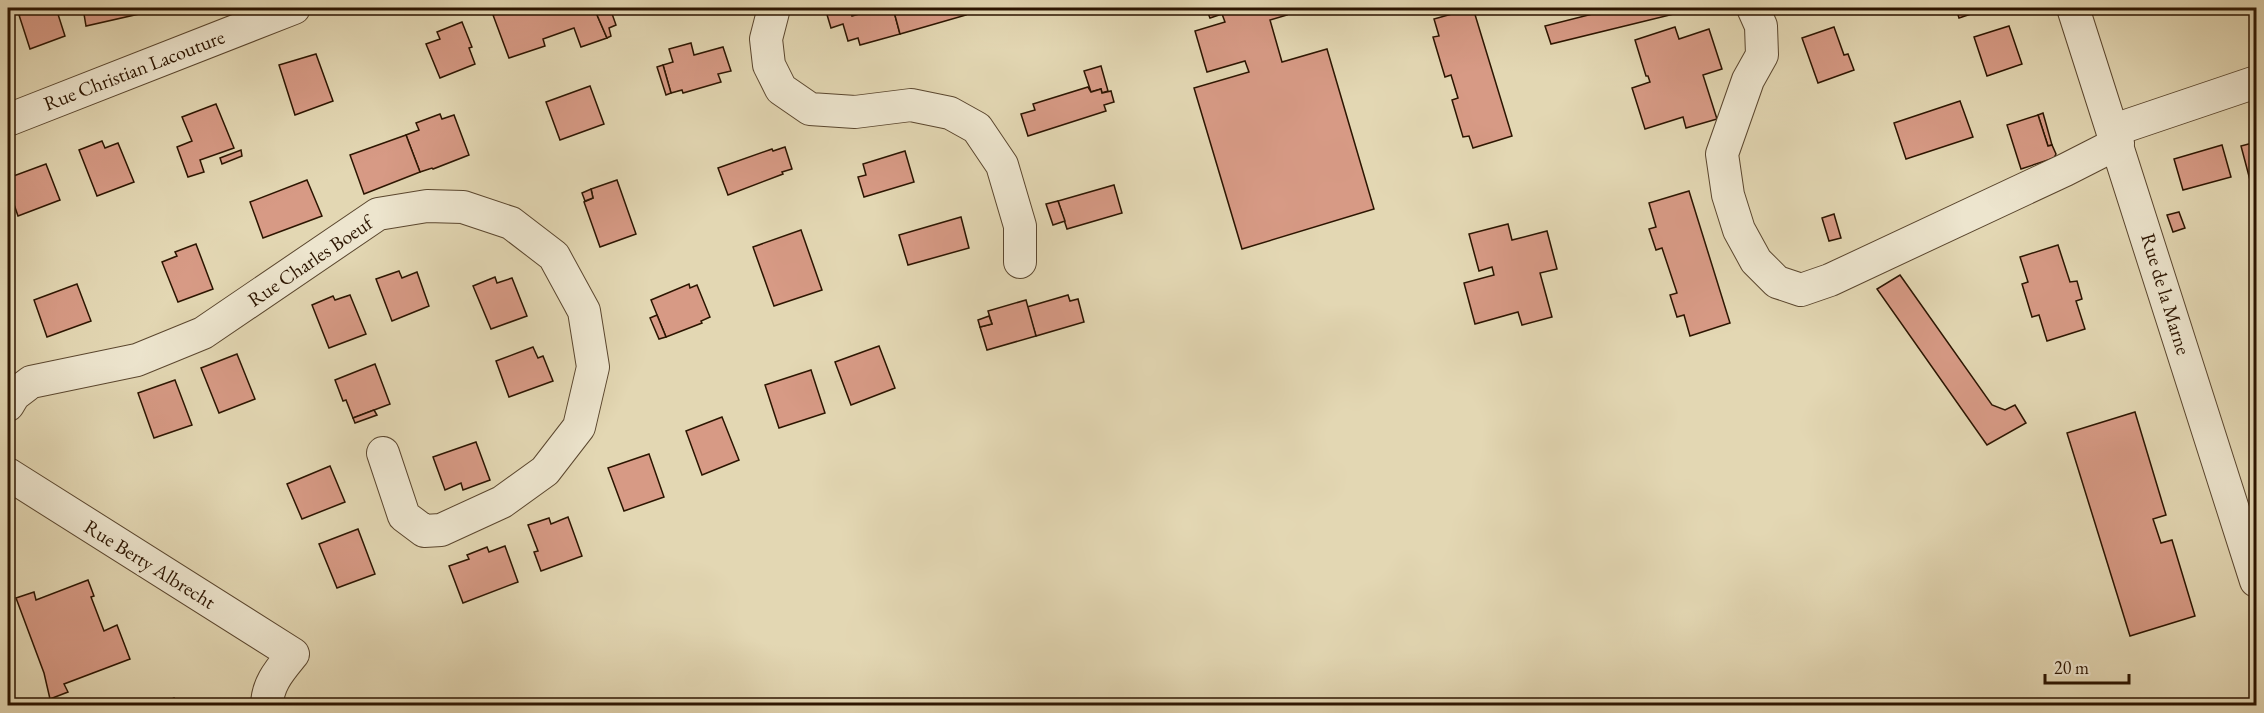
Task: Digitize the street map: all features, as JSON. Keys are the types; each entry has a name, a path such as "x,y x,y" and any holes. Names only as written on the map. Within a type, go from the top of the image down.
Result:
{"street":[{"name":"Rue Christian Lacouture","path":"8,120 294,8"},
{"path":"774,8 766,39 769,65 781,89 810,109 855,112 911,105 950,113 977,128 1002,165 1020,226 1020,262"},
{"path":"1753,8 1761,26 1762,55 1748,80 1722,154 1728,195 1739,230 1756,261 1777,282 1801,290 1830,280 2065,170 2116,136 2166,112 2256,82"},
{"name":"Rue de la Marne","path":"2073,8 2116,136 2256,581"},
{"name":"Rue Charles Boeuf","path":"8,405 14,395 31,382 137,360 203,333 378,214 427,206 463,207 511,223 554,256 584,311 593,367 579,427 544,471 502,502 441,530 424,531 404,516 383,453"},
{"name":"Rue Berty Albrecht","path":"8,474 293,654 275,676 267,695 267,705"}],"building":[{"path":"40,8 56,8 65,36 30,49 19,15"},
{"path":"83,8 160,8 161,9 86,26"},
{"path":"511,8 517,11 531,8 533,13 548,8 569,8 571,13 594,8 607,38 581,47 574,28 543,39 545,46 509,58 493,15"},
{"path":"594,8 610,8 616,25 609,28 611,36 607,38"},
{"path":"825,8 850,8 852,16 880,8 893,8 900,34 860,45 858,38 848,41 843,24 831,28"},
{"path":"893,8 964,8 966,15 900,34"},
{"path":"1206,8 1285,8 1287,15 1270,20 1282,62 1327,49 1374,209 1242,249 1194,88 1249,72 1245,61 1207,72 1195,31 1225,22 1222,14 1210,18"},
{"path":"1473,8 1512,136 1473,148 1469,136 1463,137 1452,100 1458,98 1451,75 1445,77 1433,37 1439,36 1434,19"},
{"path":"1616,8 1672,8 1674,14 1551,44 1545,26"},
{"path":"1956,8 1989,8 1959,18"},
{"path":"462,22 472,47 469,48 475,64 440,78 426,44 440,39 437,32"},
{"path":"2009,26 2022,64 1987,76 1974,37"},
{"path":"1675,27 1679,39 1709,29 1722,69 1703,75 1717,119 1686,128 1683,117 1645,129 1632,88 1650,82 1635,40"},
{"path":"1834,27 1844,55 1848,54 1854,70 1818,83 1802,38"},
{"path":"691,43 694,55 723,47 731,71 718,74 721,82 683,93 682,90 671,93 663,65 673,62 669,49"},
{"path":"316,54 333,101 295,115 279,65"},
{"path":"8,55 14,72 8,75"},
{"path":"663,65 671,93 666,95 657,67"},
{"path":"1101,66 1108,91 1102,93 1101,89 1091,92 1084,71"},
{"path":"590,86 604,124 560,140 546,102"},
{"path":"1088,87 1091,92 1101,89 1102,93 1111,91 1114,102 1104,105 1106,111 1028,136 1021,114 1035,110 1033,104"},
{"path":"1960,101 1973,137 1906,159 1894,123"},
{"path":"216,104 234,148 200,160 204,172 188,177 177,147 192,141 182,117"},
{"path":"2043,113 2052,145 2048,146 2038,115"},
{"path":"440,114 442,119 454,115 469,155 420,172 406,135 419,130 416,123"},
{"path":"2038,115 2048,146 2052,145 2056,154 2054,158 2021,169 2007,125"},
{"path":"406,135 420,172 364,194 350,155"},
{"path":"102,141 105,148 118,143 134,182 97,196 79,150"},
{"path":"2256,142 2256,178 2250,180 2241,146"},
{"path":"2222,145 2231,177 2183,190 2174,159"},
{"path":"785,147 792,169 728,195 718,168 772,149 773,151"},
{"path":"241,150 242,156 222,164 220,158"},
{"path":"905,151 914,182 864,197 858,177 866,175 863,164"},
{"path":"46,164 60,200 18,216 8,187 8,178"},
{"path":"307,180 322,216 263,238 250,202"},
{"path":"617,180 636,234 600,247 584,202 593,198 591,189"},
{"path":"1114,185 1122,213 1067,229 1058,201"},
{"path":"591,189 593,198 585,201 582,193"},
{"path":"1689,191 1730,323 1690,336 1684,315 1677,317 1670,295 1677,293 1662,248 1656,250 1649,229 1656,227 1649,203"},
{"path":"1058,201 1065,221 1053,225 1046,204"},
{"path":"2179,212 2185,228 2173,232 2167,215"},
{"path":"1834,214 1841,238 1829,241 1822,218"},
{"path":"961,217 969,248 908,265 899,235"},
{"path":"1508,224 1512,240 1547,231 1557,269 1540,273 1552,317 1522,325 1518,312 1475,324 1464,283 1494,275 1492,267 1479,271 1469,234"},
{"path":"801,230 822,290 774,306 753,247"},
{"path":"196,244 213,289 178,302 162,262 177,256 175,252"},
{"path":"2058,245 2070,282 2077,281 2082,299 2076,301 2085,329 2047,341 2039,315 2032,317 2022,284 2028,282 2020,257"},
{"path":"399,271 402,278 417,272 429,306 392,321 376,279"},
{"path":"1900,275 1992,405 2005,410 2015,405 2026,423 1987,445 1877,289"},
{"path":"495,277 497,283 512,278 527,316 491,329 473,286"},
{"path":"77,284 91,321 47,337 34,300"},
{"path":"689,284 690,288 697,285 710,317 701,321 702,323 666,337 651,300"},
{"path":"350,295 366,334 329,348 312,305 333,296 335,300"},
{"path":"1068,295 1070,301 1078,299 1084,322 1036,336 1027,307"},
{"path":"1026,300 1036,336 987,350 980,327 992,324 988,311"},
{"path":"657,315 666,337 659,339 650,318"},
{"path":"989,316 992,324 980,327 978,320"},
{"path":"879,346 895,388 851,405 835,362"},
{"path":"533,347 538,358 543,356 553,381 509,397 496,361"},
{"path":"237,354 255,399 219,413 201,368"},
{"path":"375,364 390,404 353,418 335,380"},
{"path":"811,370 825,413 779,428 765,385"},
{"path":"175,380 192,425 154,438 138,393"},
{"path":"374,410 377,415 355,423 353,418"},
{"path":"2135,412 2166,515 2153,519 2161,543 2172,540 2195,616 2130,636 2067,433"},
{"path":"722,417 739,460 702,475 686,431"},
{"path":"476,442 490,480 463,490 461,483 445,490 433,457"},
{"path":"649,454 664,497 624,511 608,468"},
{"path":"330,466 345,502 302,519 287,484"},
{"path":"568,517 582,556 541,571 534,552 538,551 528,525 549,518 551,524"},
{"path":"358,529 375,574 337,588 319,544"},
{"path":"505,546 518,582 463,603 449,566 469,559 467,555 487,547 489,552"},
{"path":"88,580 94,596 91,597 104,631 117,625 130,659 64,684 68,692 50,699 44,673 16,598 34,592 36,600"},
{"path":"174,698 176,706 156,706"}]}
